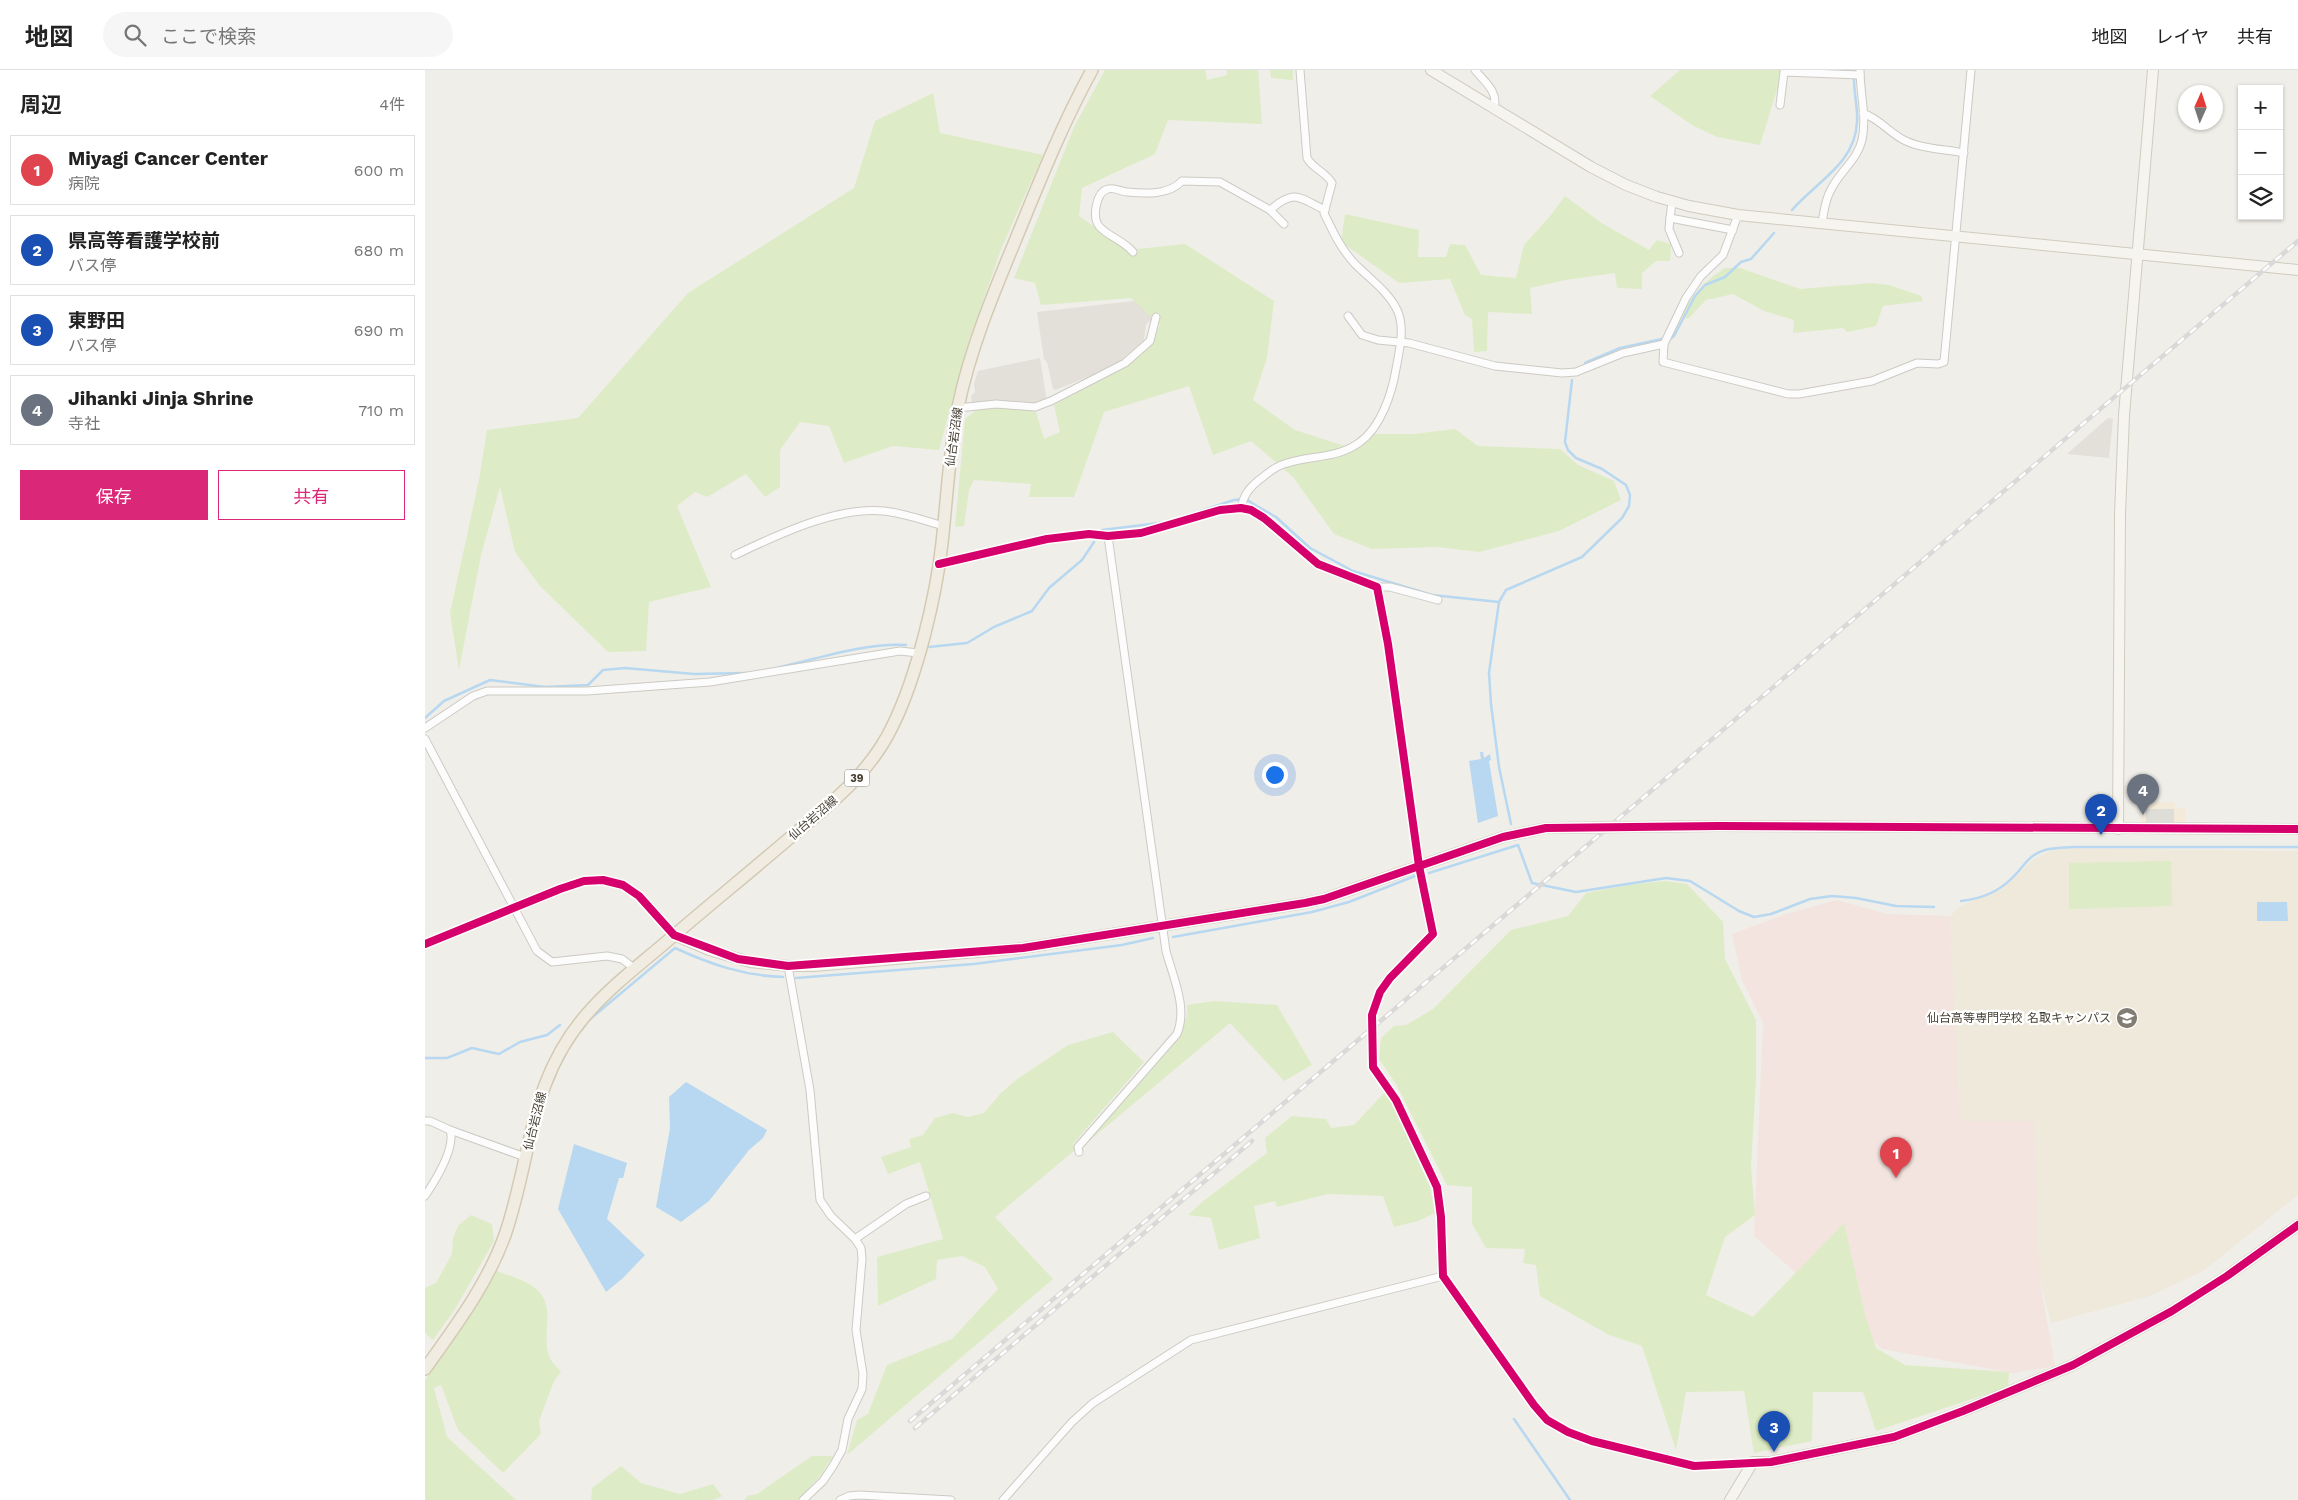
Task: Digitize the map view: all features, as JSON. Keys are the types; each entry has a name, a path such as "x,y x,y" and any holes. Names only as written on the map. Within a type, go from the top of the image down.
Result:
{"main road":[{"name":"仙台岩沼線","path":"425,1369 481,1286 497,1257 513,1208 541,1092 563,1046 585,1016 635,968 830,804 868,767 895,721 905,698 918,653 939,564 958,408 970,361 994,292 1065,123 1092,70"}],"street":[{"path":"939,564 1047,539 1089,534 1107,536 1155,530 1220,510 1243,502 1249,488 1273,469 1285,463 1329,456 1350,449 1361,442 1375,427 1383,411 1395,376 1401,342 1399,313 1390,298 1343,250 1327,220 1325,210 1332,183 1329,178 1313,167 1307,158 1300,70"},
{"path":"1431,70 1593,168 1626,185 1672,202 1739,215 2298,270"},
{"path":"1475,70 1493,92 1496,100 1494,108"},
{"path":"1739,215 1723,255 1701,276 1686,298 1664,344 1663,362 1788,394 1823,391 1872,381 1917,363 1941,363 1946,359 1971,70"},
{"path":"2118,829 2123,415 2153,70"},
{"path":"1780,104 1785,71 1860,72 1863,113 1861,141 1854,157 1833,186 1824,208 1822,223"},
{"path":"1863,113 1877,118 1908,142 1965,152"},
{"path":"1133,252 1127,245 1100,228 1096,220 1095,211 1104,191 1109,189 1126,192 1161,192 1177,187 1182,181 1220,182 1270,210 1284,224"},
{"path":"1270,210 1285,198 1297,196 1325,210"},
{"path":"1672,202 1669,229 1679,253"},
{"path":"1670,218 1733,230"},
{"path":"1348,316 1361,335 1377,340 1401,342 1495,366 1562,373 1576,372 1623,353 1664,344"},
{"path":"958,408 996,404 1035,407 1043,405 1125,362 1150,341 1156,317"},
{"path":"1243,502 1318,564 1377,587 1390,586 1438,600"},
{"path":"735,555 787,532 840,515 861,512 886,511 944,526"},
{"path":"1079,1152 1078,1147 1177,1034 1180,1026 1181,1009 1166,951 1162,927 1107,536"},
{"path":"1377,587 1388,644 1419,866 1433,934 1389,978 1380,992 1372,1015 1373,1067 1396,1100 1437,1187 1441,1217 1443,1276 1528,1398 1547,1420 1568,1432 1592,1441 1694,1466 1771,1462 1893,1437 2035,1382 2073,1365 2172,1311 2227,1276 2298,1224"},
{"path":"425,728 473,696 487,691 587,691 710,682 901,651 918,653"},
{"path":"425,739 537,951 552,962 607,956 623,959 635,968"},
{"path":"425,944 514,907 584,882 603,880 623,885 639,896 674,935 738,959 788,966 989,952 1162,927 1324,899 1503,837 1546,828 1718,826 2298,829"},
{"path":"788,966 810,1090 820,1200 831,1216 855,1239 861,1248 856,1330 863,1374 862,1389 848,1419 842,1450 823,1481 803,1500"},
{"path":"425,1121 430,1121 525,1157"},
{"path":"425,1196 444,1163 453,1138 450,1130"},
{"path":"855,1239 906,1204 926,1196"},
{"path":"1003,1500 1072,1422 1093,1403 1191,1340 1443,1276"},
{"path":"1730,1500 1753,1462"},
{"path":"840,1500 849,1496 951,1500"}],"shaded area":[{"path":"1151,299 1151,320 1146,324 1144,340 1113,367 1055,390 1053,389 1047,362 1044,359 1037,312"},
{"path":"1040,358 1047,402 1035,404 990,401 972,404 971,396 975,392 974,384 978,371"},
{"path":"2108,418 2113,419 2109,458 2067,454"},
{"path":"2142,802 2175,802 2175,808 2185,808 2185,823 2142,823"},
{"path":"2146,809 2174,809 2174,823 2146,823"},
{"name":"仙台高等専門学校 名取キャンパス","path":"2056,848 2298,851 2298,1195 2203,1271 2150,1296 2051,1323 2039,1276 1960,1121 1950,916 1960,906 2001,890 2033,860"},
{"path":"1837,900 1887,914 1950,916 1960,1121 2034,1121 2039,1276 2055,1366 2013,1373 1882,1349 1754,1236 1763,1023 1742,980 1732,934 1786,914"}],"green space":[{"path":"1105,70 1205,70 1207,80 1227,75 1227,70 1258,70 1262,124 1168,120 1155,154 1082,188 1079,216 1128,250 1185,244 1274,301 1267,358 1253,400 1295,430 1348,447 1365,434 1414,434 1455,429 1478,446 1560,449 1578,465 1614,481 1621,500 1559,531 1479,552 1438,547 1372,549 1334,534 1293,477 1251,441 1213,455 1189,386 1104,412 1074,497 1029,497 1031,484 974,480 969,490 964,526 955,527 965,419 980,407 1011,406 1036,412 1044,439 1060,432 1054,405 1127,363 1160,325 1131,298 1041,305 1035,283 1014,278 1074,127"},
{"path":"1270,70 1293,70 1293,80 1271,78"},
{"path":"1680,70 1783,70 1760,145 1717,137 1692,125 1650,96"},
{"path":"933,93 940,133 1043,155 1002,247 967,346 939,450 893,446 844,463 829,426 800,422 780,450 780,487 765,497 746,474 707,497 695,492 677,506 711,587 649,602 646,651 608,652 540,586 515,552 500,487 481,555 459,670 450,613 479,480 487,430 578,418 688,293 854,188 875,121"},
{"path":"1565,196 1603,224 1649,250 1657,240 1671,244 1670,261 1656,261 1642,273 1642,289 1617,288 1615,273 1565,280 1530,288 1532,314 1488,312 1487,351 1474,352 1472,319 1465,315 1450,279 1399,283 1341,242 1345,214 1419,230 1418,257 1446,257 1450,244 1465,245 1481,275 1516,278 1524,245"},
{"path":"1725,268 1740,268 1800,289 1872,283 1889,285 1921,296 1923,301 1883,306 1876,326 1847,332 1843,328 1793,333 1794,320 1764,311 1733,294 1706,300 1688,319 1681,316 1700,289"},
{"path":"2171,861 2172,906 2069,909 2069,863"},
{"path":"1665,881 1687,884 1723,922 1725,959 1756,1020 1756,1078 1751,1167 1755,1215 1725,1237 1706,1295 1753,1317 1844,1223 1865,1315 1876,1348 1905,1365 2009,1372 2008,1387 1876,1431 1863,1392 1813,1392 1812,1441 1754,1453 1744,1391 1686,1392 1676,1450 1642,1346 1609,1335 1540,1296 1536,1265 1523,1263 1525,1249 1486,1248 1472,1224 1472,1187 1447,1185 1396,1084 1379,1059 1381,1038 1394,1026 1406,1025 1433,1009 1511,930 1568,916 1586,893 1628,885"},
{"path":"1214,1001 1277,1005 1312,1065 1284,1081 1230,1023 1089,1141 1177,1041 1187,1016 1187,1005"},
{"path":"1113,1032 1144,1062 1073,1144 1075,1150 995,1217 1053,1279 847,1455 857,1420 868,1414 887,1365 952,1339 998,1289 985,1267 962,1256 937,1260 936,1279 878,1306 877,1257 943,1239 920,1162 888,1174 881,1157 911,1147 909,1139 923,1135 935,1118 953,1113 968,1117 984,1113 1000,1094 1016,1080 1068,1045"},
{"path":"1386,1091 1430,1187 1435,1213 1418,1221 1394,1227 1383,1196 1328,1194 1277,1207 1275,1201 1254,1206 1260,1238 1219,1250 1211,1218 1188,1215 1202,1202 1267,1153 1265,1138 1292,1116 1326,1119 1331,1128 1354,1125"},
{"path":"471,1215 492,1224 494,1241 455,1309 433,1340 425,1333 425,1288 436,1283 452,1254 453,1238 458,1226"},
{"path":"497,1271 527,1283 542,1296 547,1312 547,1348 549,1356 561,1372 554,1381 539,1421 541,1434 503,1473 458,1430 441,1385 434,1388 447,1437 516,1500 425,1500 425,1380 486,1291"},
{"path":"812,1456 833,1456 821,1475 798,1500 745,1500 747,1496 757,1494"},
{"path":"621,1466 641,1483 680,1494 713,1484 722,1496 714,1500 591,1500 592,1488"}],"water":[{"path":"1480,752 1483,752 1484,758 1490,754 1491,760 1489,761 1498,816 1478,823 1469,761 1481,759"},
{"path":"2257,902 2287,902 2288,921 2257,921"},
{"path":"686,1082 767,1130 763,1138 749,1150 709,1201 681,1222 656,1207 670,1128 669,1097"},
{"path":"574,1144 627,1163 623,1178 619,1178 607,1219 645,1255 623,1278 606,1292 558,1209"}],"waterway":[{"path":"1792,210 1833,171 1850,149 1855,137 1857,122 1854,79"},
{"path":"1670,339 1674,336 1695,296 1705,285 1725,277 1741,262 1751,259 1774,233"},
{"path":"1585,363 1620,348 1662,339"},
{"path":"1511,824 1499,767 1489,673 1499,602 1506,590 1582,557 1622,518 1629,506 1630,495 1626,485 1602,469 1576,458 1568,450 1565,442 1572,380"},
{"path":"1102,530 1167,522 1234,500 1246,499 1276,517 1310,548 1353,571 1432,595 1499,602"},
{"path":"929,647 967,643 994,627 1032,611 1049,588 1082,560 1094,542"},
{"path":"780,667 874,646 906,645"},
{"path":"425,718 444,701 490,680 545,687 588,685 603,670 625,668 694,674 745,673"},
{"path":"1429,873 1518,845 1532,883 1576,892 1666,878 1690,881 1739,911 1754,917 1771,914 1810,899 1832,896 1856,898 1896,906 1934,907"},
{"path":"1961,901 1975,899 2002,887 2034,855 2053,848 2298,847"},
{"path":"1173,937 1312,912 1349,902 1415,876"},
{"path":"796,978 974,964 1122,945 1153,938"},
{"path":"589,1020 675,948 741,972 783,977"},
{"path":"425,1058 447,1058 472,1048 499,1054 520,1042 547,1035 560,1025"},
{"path":"1514,1419 1570,1500"}],"railway":[{"path":"910,1421 2298,241"},
{"path":"915,1428 1252,1141"}],"cycle path":[{"path":"939,564 1047,539 1089,534 1108,536 1141,533 1220,510 1241,508 1251,510 1264,518 1318,564 1377,587 1388,644 1419,866 1433,934 1390,978 1380,992 1372,1015 1373,1067 1396,1100 1437,1187 1441,1217 1443,1276 1534,1405 1547,1420 1568,1432 1592,1441 1694,1466 1771,1462 1894,1437 1963,1411 2073,1365 2172,1311 2227,1276 2298,1225"},
{"path":"425,944 584,881 603,880 623,885 639,896 674,935 738,959 788,966 1023,948 1305,903 1324,899 1503,837 1546,828 1718,826 2298,829"}],"place":[{"name":"Jihanki Jinja Shrine","path":"2143,815"},
{"name":"県高等看護学校前","path":"2101,835"},
{"name":"仙台高等専門学校 名取キャンパス","path":"2127,1018"},
{"name":"Miyagi Cancer Center","path":"1896,1178"},
{"name":"東野田","path":"1774,1452"}]}
